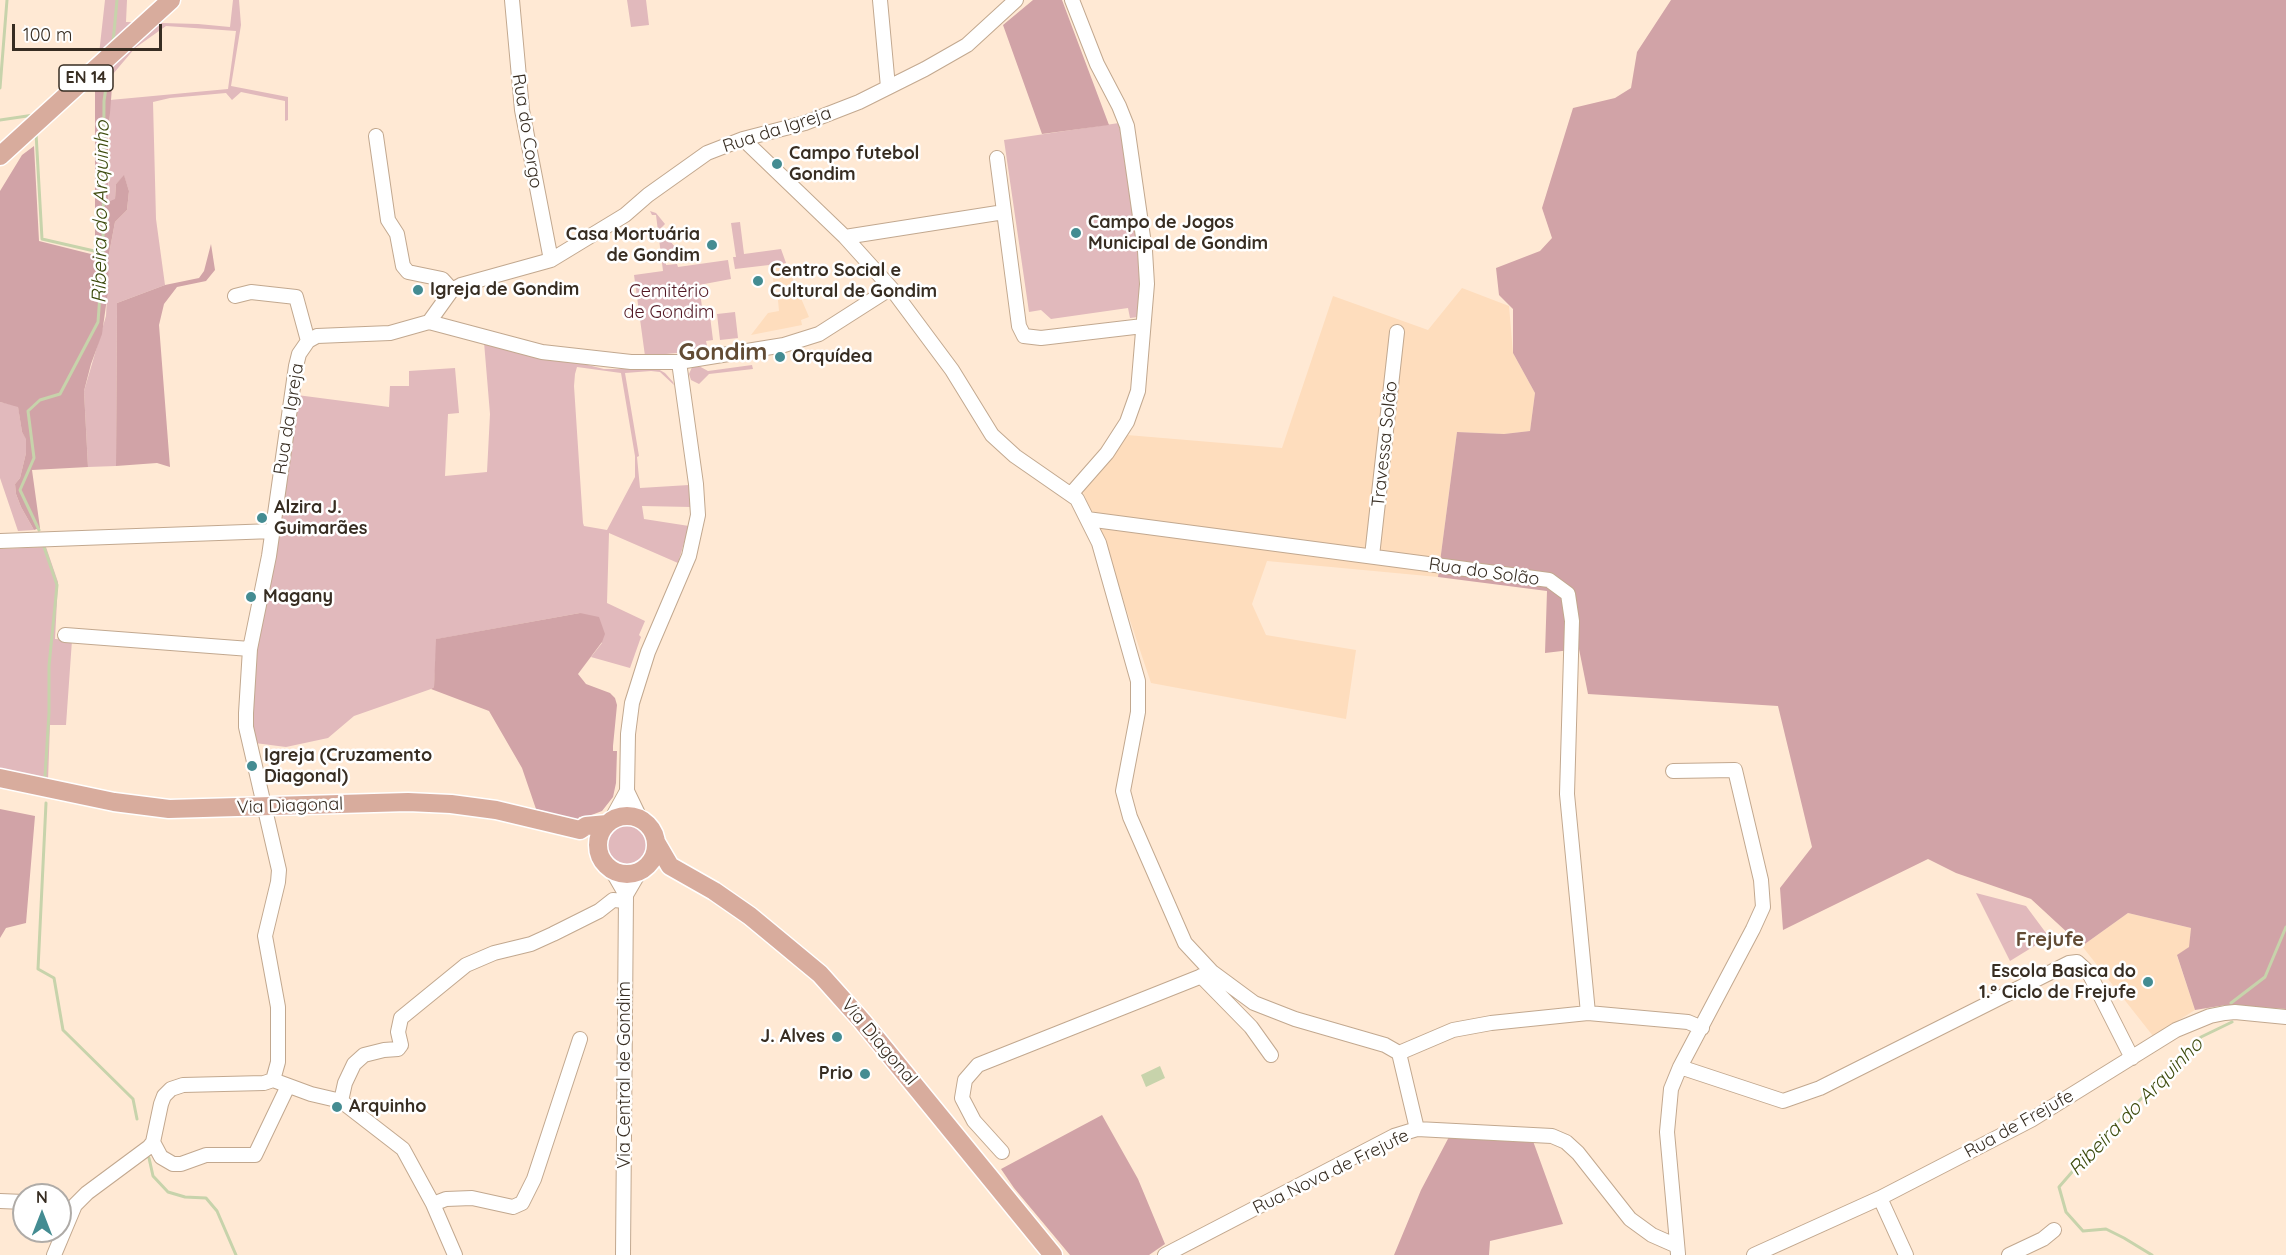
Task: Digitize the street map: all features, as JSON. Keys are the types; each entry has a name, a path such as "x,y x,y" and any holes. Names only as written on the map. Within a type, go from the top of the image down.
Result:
{"main road":[{"name":"EN 14","path":"0,156 171,0"},
{"name":"Via Diagonal","path":"0,778 154,808 191,809 408,802 451,804 533,818 580,830 586,826 630,816 640,818"},
{"path":"609,822 599,835 598,850 603,863 611,869 627,874 642,869 670,866 653,832 640,818"},
{"path":"580,830 598,850"},
{"path":"642,869 651,861 656,842"},
{"name":"Via Diagonal","path":"670,866 714,891 750,916 820,974 862,1021 1053,1255"}],"street":[{"name":"Rua do Corgo","path":"512,0 522,110 551,260"},
{"path":"880,0 888,87"},
{"name":"Rua da Igreja","path":"452,290 461,285 551,260 625,215 648,195 707,153 743,139 805,123 859,102 967,45 1016,0"},
{"path":"1071,494 1107,453 1127,422 1138,391 1147,284 1145,251 1126,126 1119,106 1097,64 1072,0"},
{"path":"376,136 388,220 397,234 403,266 408,272 441,279 452,290 429,322 542,352 631,362 679,362 784,345 819,334 891,288"},
{"path":"743,139 844,237 891,288 952,370 992,435 1015,456 1077,499 1099,543 1138,681 1138,712 1123,791 1130,817 1185,943 1206,974 1244,1019 1270,1055"},
{"path":"997,158 1019,326 1024,336 1041,338 1143,326"},
{"path":"844,237 1004,212"},
{"path":"235,296 251,292 296,297 308,341"},
{"name":"Rua da Igreja","path":"273,1080 278,1062 278,1007 265,936 279,870 246,727 250,649 273,531 296,366 308,341 317,336 390,333 429,322"},
{"name":"Travessa Solão","path":"1372,556 1397,332"},
{"path":"640,818 627,791 629,724 634,693 648,652 689,556 697,525 698,494 679,362"},
{"name":"Rua do Solão","path":"1087,519 1549,580 1568,594 1572,621 1567,794 1588,1013"},
{"path":"0,541 273,531"},
{"path":"65,634 250,649"},
{"path":"1673,771 1735,770 1761,880 1763,907 1680,1067 1671,1089 1667,1132 1678,1251"},
{"path":"609,822 627,791"},
{"path":"341,1101 345,1083 354,1064 364,1055 398,1049 401,1045 398,1032 401,1018 466,965 553,934 599,911 613,900 626,898 611,869"},
{"name":"Via Central de Gondim","path":"623,1255 626,898 642,869"},
{"path":"1680,1067 1784,1101 1820,1088 2069,963 2077,962 2089,973 2132,1058"},
{"path":"1206,974 1254,1002 1295,1019 1385,1045 1399,1053 1417,1129"},
{"path":"1002,1152 974,1121 962,1098 965,1080 978,1065 1206,974"},
{"name":"Rua de Frejufe","path":"1754,1255 1880,1198 2031,1120 2176,1030 2210,1016 2235,1012 2286,1017"},
{"path":"1399,1053 1453,1030 1491,1023 1588,1013 1688,1022 1702,1028"},
{"path":"433,1204 446,1199 472,1198 513,1207 522,1203 534,1179 580,1039"},
{"path":"72,1206 149,1147 153,1142 164,1096 171,1089 195,1084 264,1083 273,1080 311,1094 341,1101 403,1149 433,1204 455,1255"},
{"path":"153,1142 161,1157 173,1164 181,1164 206,1155 255,1155 288,1086"},
{"name":"Rua Nova de Frejufe","path":"1165,1255 1394,1136 1417,1129 1552,1136 1566,1142 1578,1153 1630,1219 1678,1251"},
{"path":"1880,1198 1906,1255"},
{"path":"2009,1255 2043,1239 2054,1230"}],"shaded area":[{"path":"1033,0 1062,0 1109,125 1042,134 1003,25"},
{"path":"1671,0 2286,0 2286,1009 2226,1005 2195,1010 2177,955 2189,947 2191,928 2128,913 2082,946 2031,899 1956,873 1928,859 1783,930 1780,888 1812,847 1778,706 1588,694 1579,649 1545,653 1547,591 1438,577 1457,432 1504,434 1530,431 1535,393 1513,353 1513,309 1499,295 1496,268 1540,251 1552,238 1542,208 1573,108 1615,98 1631,88 1637,52"},
{"path":"113,74 108,139 108,202 115,199 116,184 124,175 129,191 127,210 115,222 109,254 108,291 102,334 84,391 88,467 32,470 40,528 34,530 16,494 15,484 20,478 26,453 26,439 22,432 18,407 0,402 0,191 22,155 34,146 39,241 95,255 95,90"},
{"path":"211,244 215,270 206,281 177,287 164,304 159,325 170,467 157,463 116,466 117,303 165,285 199,278 204,271"},
{"path":"786,263 809,317 801,320 802,325 751,335 768,313 779,311 778,300 783,299 781,286 774,286 771,265"},
{"path":"1462,288 1509,306 1513,353 1535,393 1530,431 1504,434 1457,432 1438,577 1267,561 1252,604 1266,635 1356,650 1346,719 1151,683 1100,531 1082,490 1127,435 1282,448 1333,296 1428,330"},
{"path":"580,613 599,617 605,634 602,642 578,674 586,684 610,693 615,698 617,705 613,751 617,751 613,797 602,811 579,817 578,820 536,809 522,768 489,711 431,689 434,687 436,639"},
{"path":"0,809 35,816 26,923 6,928 0,938"},
{"name":"Escola Basica do 1.º Ciclo de Frejufe","path":"2128,913 2191,928 2190,947 2177,956 2195,1010 2153,1036 2082,946"},
{"path":"1160,1066 1165,1078 1146,1087 1141,1075"},
{"path":"1102,1115 1138,1179 1165,1244 1149,1255 1070,1255 1001,1169"},
{"path":"1450,1135 1533,1141 1563,1224 1490,1241 1489,1255 1394,1255 1421,1190"}],"green space":[{"path":"105,0 127,0 126,22 230,27 233,0 239,0 241,25 231,86 288,97 288,120 285,121 285,101 241,92 232,100 226,93 170,98 153,102 156,219 165,285 117,303 116,466 88,467 84,391 106,316 109,254 115,222 127,210 129,191 124,176 116,184 115,200 108,203 110,100 228,89 236,31 166,26 135,48 113,74 95,90"},
{"path":"627,0 646,0 649,25 631,27"},
{"name":"Campo de Jogos Municipal de Gondim","path":"1119,123 1144,295 1138,317 1130,318 1128,308 1051,319 1041,310 1029,312 1004,140"},
{"name":"Cemitério de Gondim","path":"650,211 656,213 665,224 660,229 675,247 677,261 666,262 666,265 677,264 678,267 728,260 731,279 699,285 702,307 705,307 706,316 710,316 713,340 706,341 708,350 645,356 634,275 663,271 656,215 652,215"},
{"path":"740,222 744,254 781,249 786,263 735,269 733,257 736,257 731,223"},
{"path":"735,312 738,338 720,340 717,314"},
{"path":"484,342 498,343 604,369 658,369 673,382 674,385 660,372 625,373 639,456 637,457 640,488 689,485 691,507 642,506 644,519 689,526 678,563 609,533 607,603 645,621 630,668 591,657 602,643 580,613 437,639 434,687 431,689 354,716 328,738 286,747 255,743 251,724 257,649 284,497 297,395 389,407 390,386 409,386 409,371 455,368 459,413 448,414 445,476 487,472 490,414","holes":["577,367 621,373 635,456 635,477 607,530 584,526 583,523 575,374"]},
{"path":"697,365 708,371 752,365 753,369 709,374 699,384 691,380 689,374 692,367"},
{"path":"0,402 18,406 22,432 26,438 26,453 20,478 15,484 16,494 34,530 18,531 0,478"},
{"path":"46,547 58,582 55,639 72,640 66,725 50,725 48,780 0,770 0,549"},
{"path":"626,823 641,830 648,845 641,860 626,867 611,860 604,845 611,830"},
{"path":"1976,893 2026,906 2049,937 2010,961"}],"waterway":[{"path":"0,88 7,0"},
{"name":"Ribeira do Arquinho","path":"113,43 117,0"},
{"name":"Ribeira do Arquinho","path":"39,530 20,490 34,458 28,411 40,400 60,394 98,322 103,253 104,101 109,67"},
{"path":"0,120 34,115"},
{"path":"36,133 42,239 103,253"},
{"name":"Ribeira do Arquinho","path":"44,547 57,585 49,666 45,776"},
{"name":"Ribeira do Arquinho","path":"46,803 38,969 54,978 63,1030 133,1099 137,1119"},
{"name":"Ribeira do Arquinho","path":"2231,1003 2265,977 2286,927"},
{"name":"Ribeira do Arquinho","path":"2152,1255 2106,1229 2083,1231 2066,1212 2059,1187 2106,1133 2176,1068 2201,1037 2232,1022"},
{"name":"Ribeira do Arquinho","path":"149,1158 153,1176 168,1192 185,1197 206,1198 217,1211 236,1255"}],"place":[{"name":"Campo futebol Gondim","path":"777,164"},
{"name":"Campo de Jogos Municipal de Gondim","path":"1076,233"},
{"name":"Casa Mortuária de Gondim","path":"712,245"},
{"name":"Centro Social e Cultural de Gondim","path":"758,281"},
{"name":"Igreja de Gondim","path":"418,290"},
{"name":"Orquídea","path":"780,357"},
{"name":"Alzira J. Guimarães","path":"262,518"},
{"name":"Magany","path":"251,597"},
{"name":"Igreja (Cruzamento Diagonal)","path":"252,766"},
{"name":"Escola Basica do 1.º Ciclo de Frejufe","path":"2148,982"},
{"name":"J. Alves","path":"837,1037"},
{"name":"Prio","path":"865,1074"},
{"name":"Arquinho","path":"337,1107"}],"district":[{"name":"Gondim","path":"723,353"},
{"name":"Frejufe","path":"2050,940"}]}
